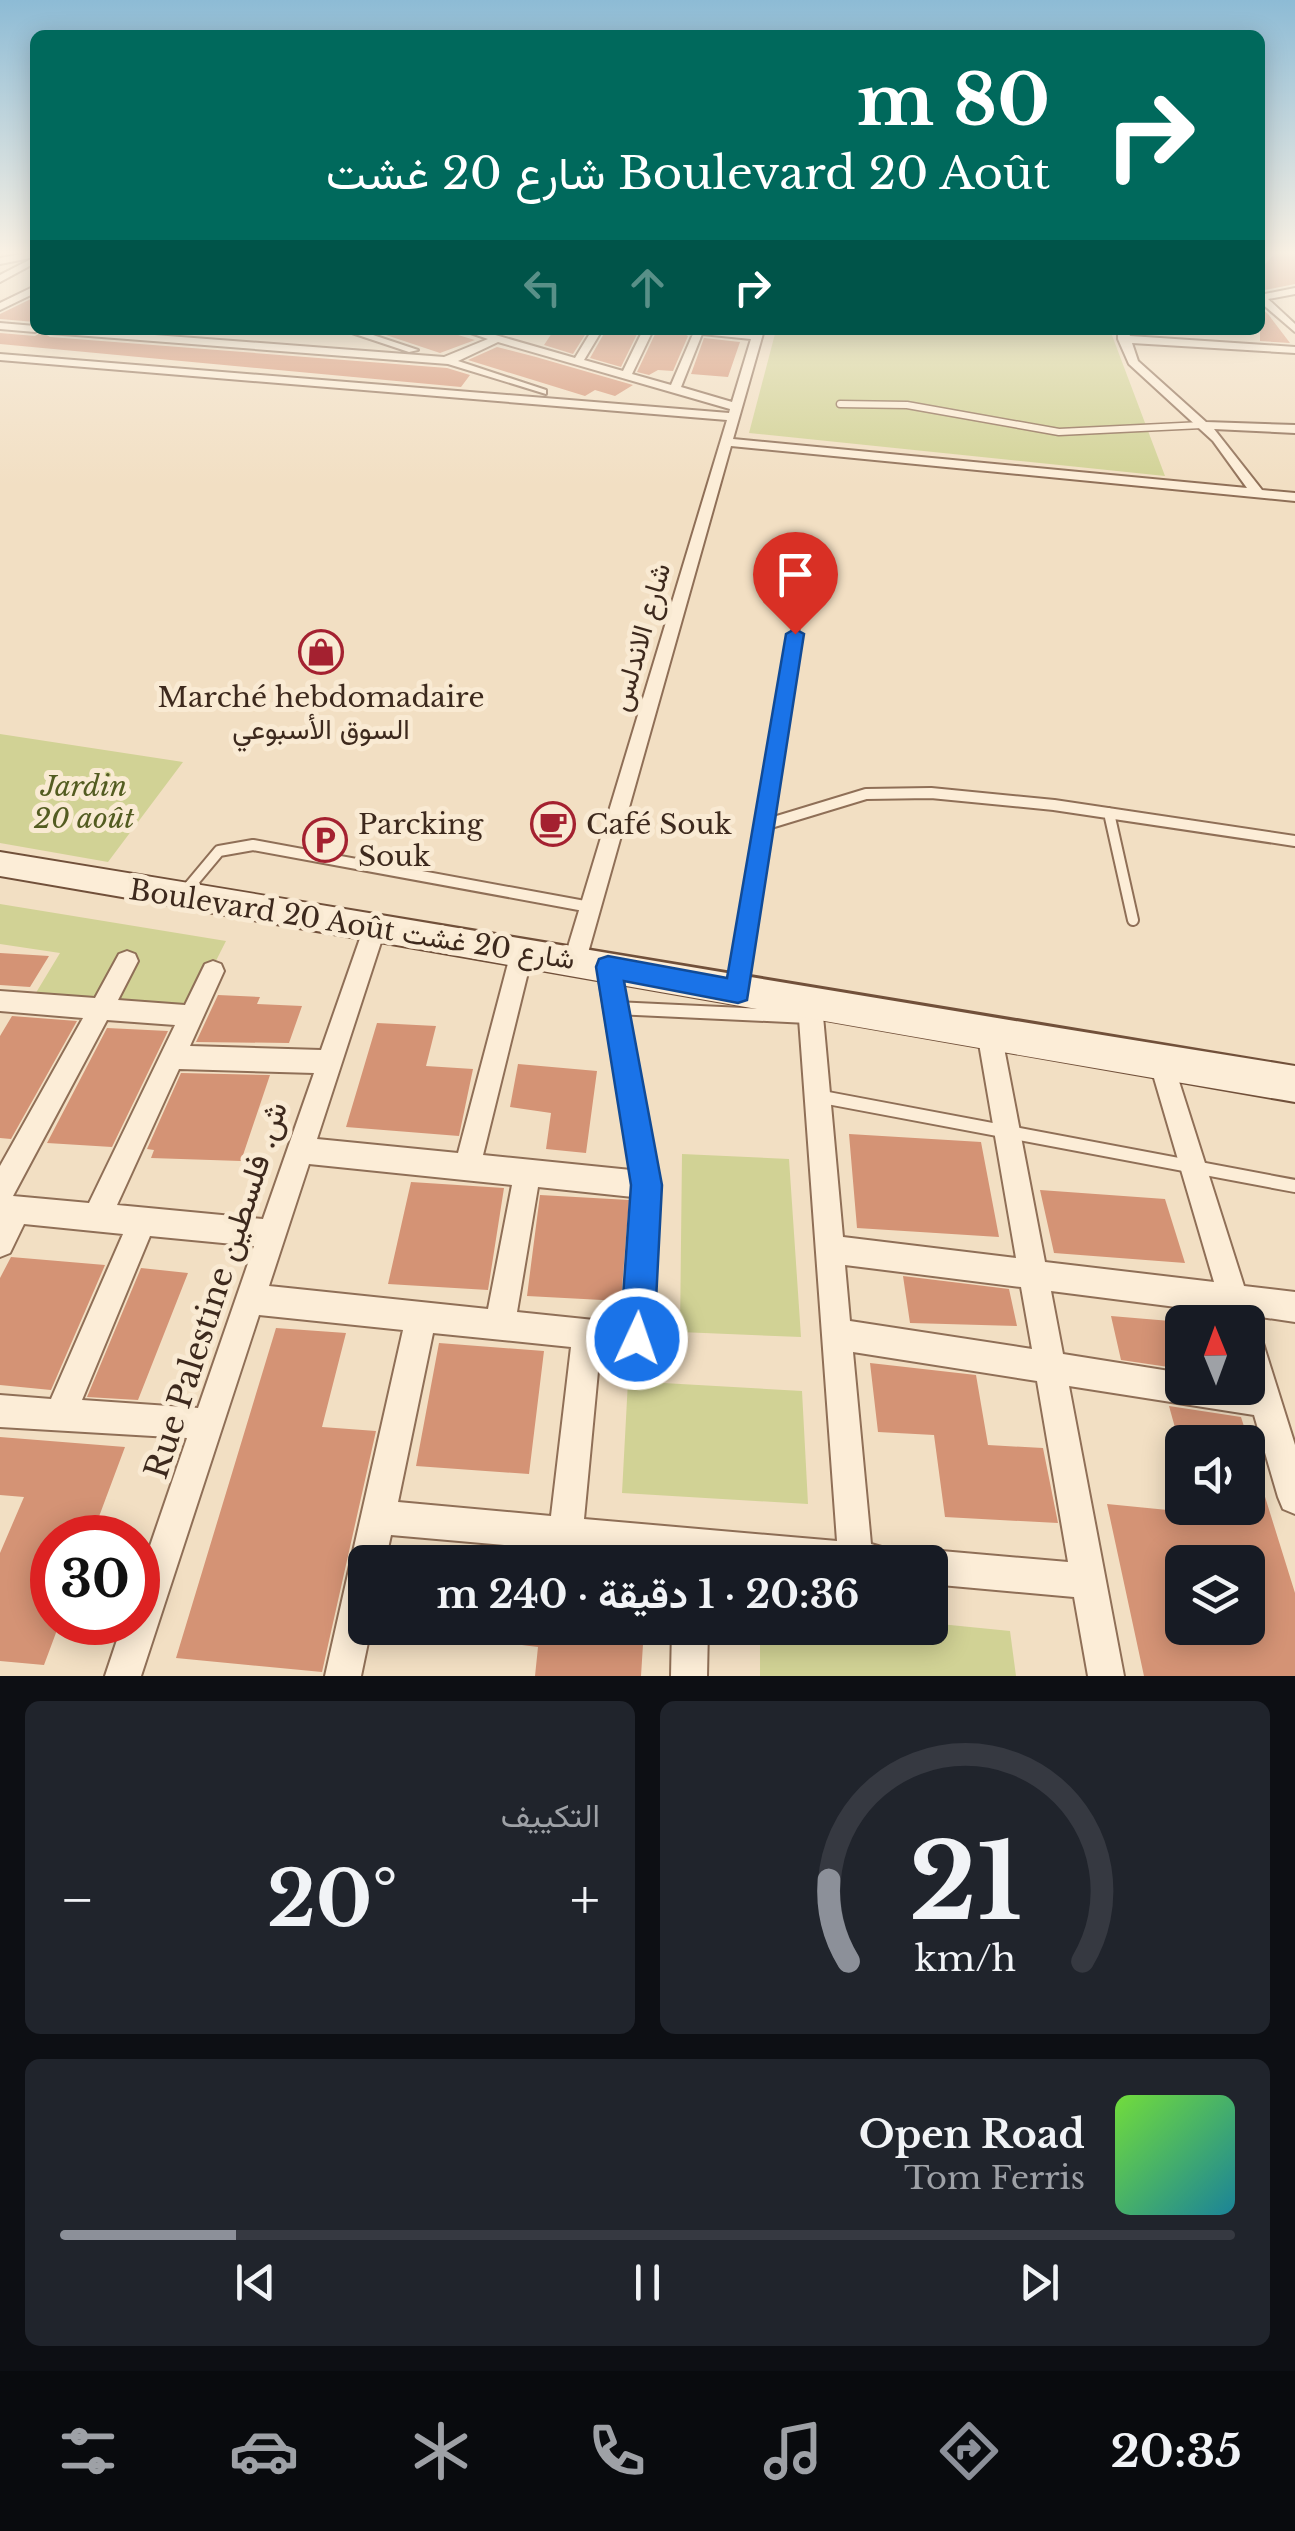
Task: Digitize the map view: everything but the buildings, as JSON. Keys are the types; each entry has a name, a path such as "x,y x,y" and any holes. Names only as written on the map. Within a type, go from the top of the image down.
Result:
{"main road":[{"name":"Boulevard 20 Août شارع 20 غشت","path":"0,864 592,964 738,992 810,1011 989,1032 1295,1084"}],"street":[{"path":"78,342 90,335"},
{"path":"127,335 449,360 497,338"},
{"path":"179,350 201,335"},
{"path":"365,335 570,402"},
{"path":"486,335 525,342 732,412"},
{"path":"578,362 594,335"},
{"path":"626,375 646,335"},
{"path":"675,390 697,335"},
{"name":"شارع الاندلس","path":"592,964 591,907 757,335"},
{"path":"1258,494 1232,454 1133,362 1123,335 1295,350"},
{"path":"253,356 264,346"},
{"path":"50,360 64,351"},
{"path":"326,362 337,352"},
{"path":"0,357 732,412"},
{"path":"153,369 166,360"},
{"path":"230,376 242,366"},
{"path":"305,382 316,372"},
{"path":"461,394 483,372"},
{"path":"1202,426 1295,429"},
{"path":"725,442 1295,498"},
{"name":"Rue Palestine ش. فلسطين","path":"124,1676 374,927"},
{"path":"467,1167 522,952"},
{"path":"0,1242 6,1204 126,962"},
{"path":"250,1299 637,1339 646,1185 614,1008 592,964"},
{"path":"97,1217 213,971"},
{"path":"3,1005 191,1016"},
{"path":"810,1011 836,1334 865,1545"},
{"path":"989,1032 1106,1676"},
{"path":"172,1058 329,1062"},
{"path":"1161,1060 1236,1305"},
{"path":"300,1150 646,1185"},
{"path":"500,1325 527,1173"},
{"path":"6,1204 272,1234"},
{"path":"61,1413 142,1222"},
{"path":"829,1249 1033,1274 1205,1305"},
{"path":"1265,1309 1295,1307"},
{"path":"372,1545 421,1317"},
{"path":"566,1534 587,1334"},
{"path":"836,1334 1266,1401"},
{"path":"1265,1398 1295,1497"},
{"path":"0,1411 208,1424"},
{"path":"378,1517 566,1534 635,1545"},
{"path":"948,1569 1088,1581"},
{"path":"343,1676 350,1645"},
{"path":"689,1676 690,1645"}],"lane":[{"path":"840,404 907,405 1059,432 1202,426"},
{"path":"738,992 807,558"},
{"path":"764,825 866,794 931,793 1110,813 1295,841"},
{"path":"1110,813 1132,920"},
{"path":"182,895 219,852 254,845 591,907"},
{"path":"614,1008 810,1011"},
{"path":"816,1096 1295,1186"}],"green space":[{"path":"775,335 1112,335 1165,476 749,433"},
{"name":"Jardin 20 août","path":"0,734 183,762 108,862 0,843"},
{"path":"0,904 226,941 189,1014 31,1001 60,953 0,944"},
{"path":"682,1154 789,1159 801,1337 680,1332"},
{"path":"628,1381 802,1391 808,1504 622,1493"},
{"path":"948,1625 1010,1631 1016,1676 760,1676 760,1645 948,1645"}],"place":[{"name":"Marché hebdomadaire السوق الأسبوعي","path":"321,652"},
{"name":"Café Souk","path":"553,824"},
{"name":"Parcking Souk","path":"325,840"}],"route":[{"path":"637,1339 646,1185 608,967 738,992 795,634"}]}
